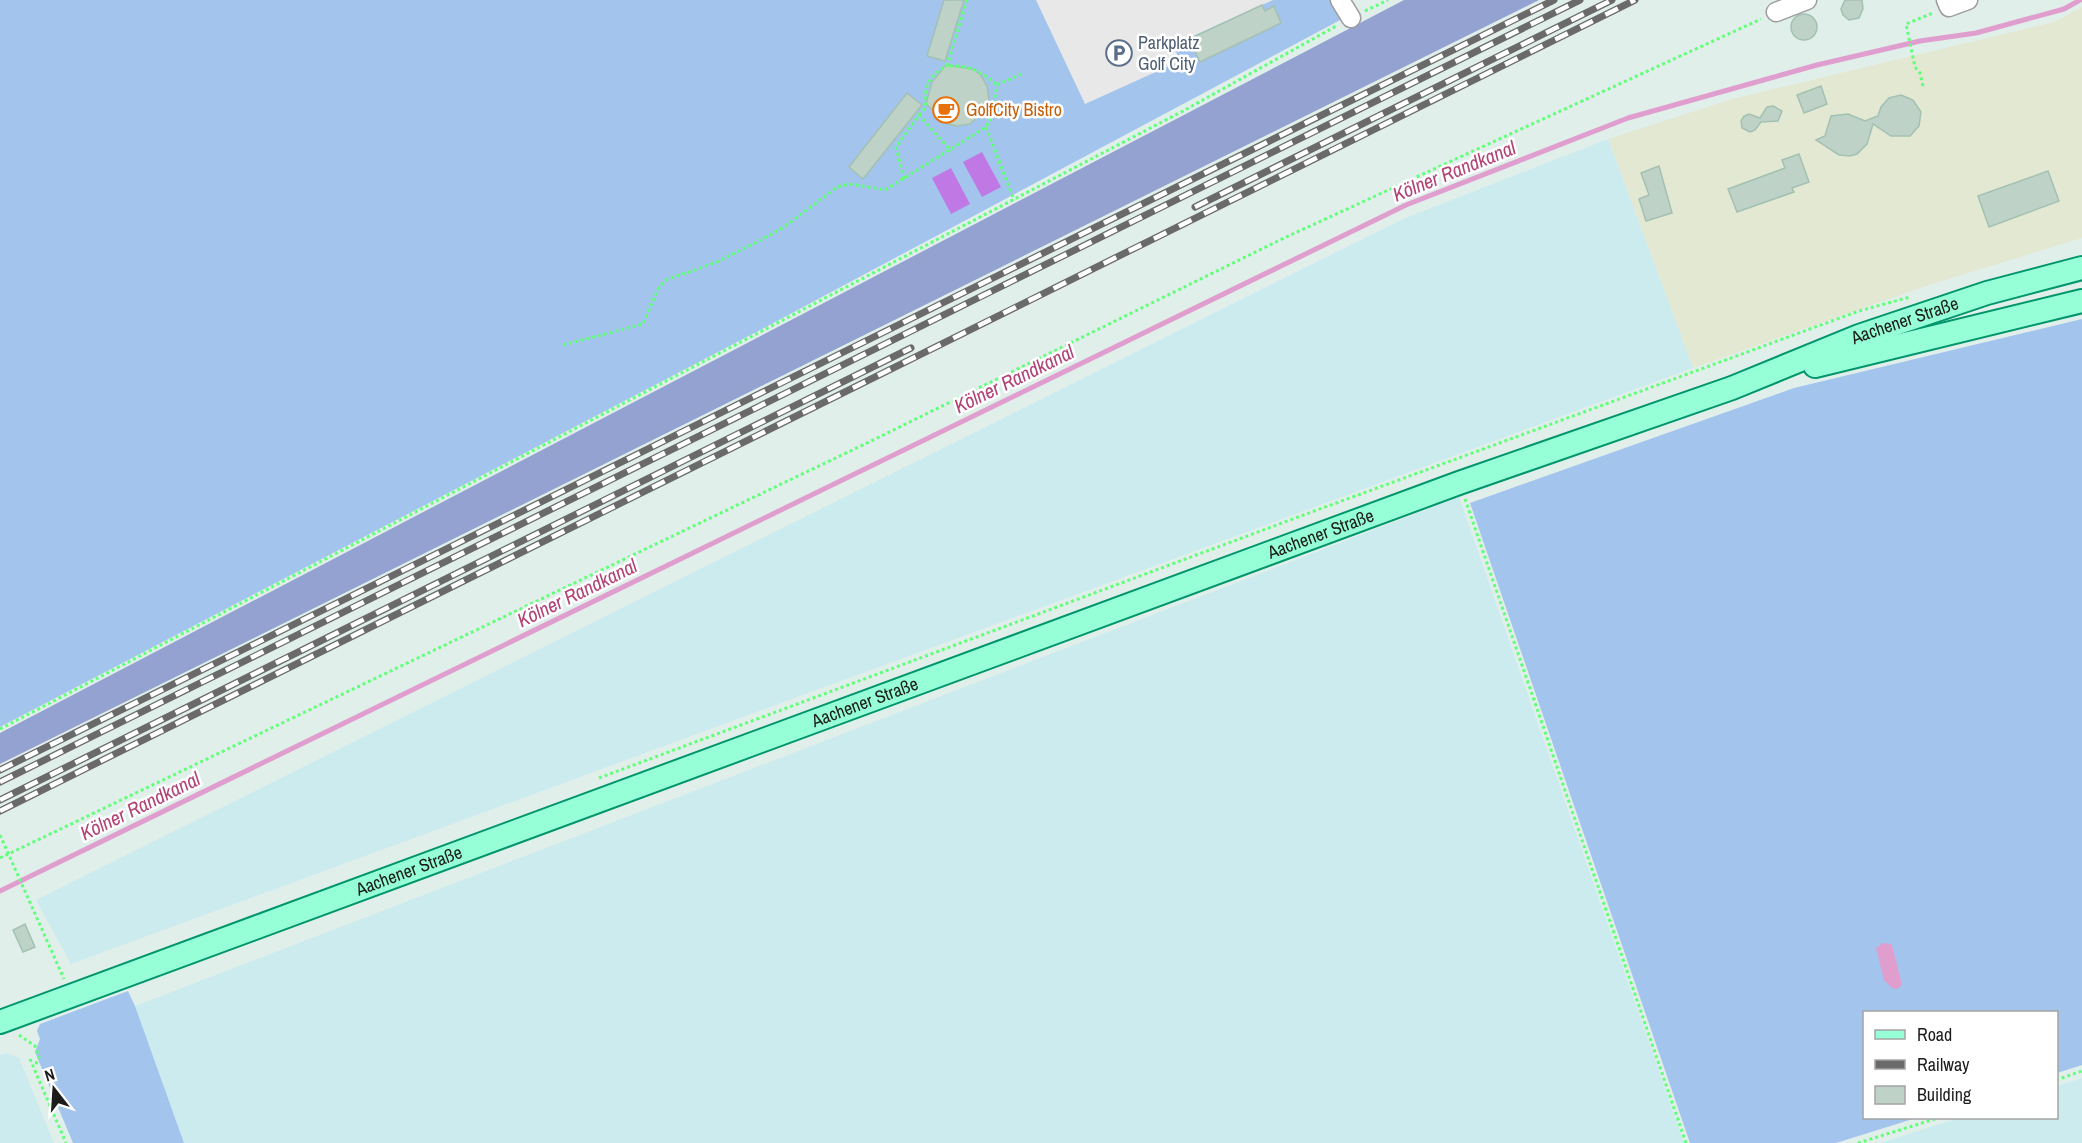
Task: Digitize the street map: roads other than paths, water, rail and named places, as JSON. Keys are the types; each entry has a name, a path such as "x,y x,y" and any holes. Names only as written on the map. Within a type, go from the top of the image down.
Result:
{"main road":[{"name":"Aachener Straße","path":"6,1020 1459,483 1732,388 1859,336 1987,293 2082,268"},
{"name":"Aachener Straße","path":"1732,388 2082,301"}],"lane":[{"path":"1340,0 1351,18"},
{"path":"1776,12 1807,0"},
{"path":"1947,4 1968,0"}],"waterway":[{"name":"Kölner Randkanal","path":"0,891 1406,205 1628,118 1817,65 1920,41 1976,33 2064,9 2080,0"}],"railway":[{"path":"0,770 1554,0"},
{"path":"0,782 1580,0"},
{"path":"1195,207 1612,0"},
{"path":"0,811 1635,0"},
{"path":"0,800 911,348"}],"place":[{"name":"Parkplatz Golf City","path":"1119,53"},
{"name":"GolfCity Bistro","path":"946,110"}]}
